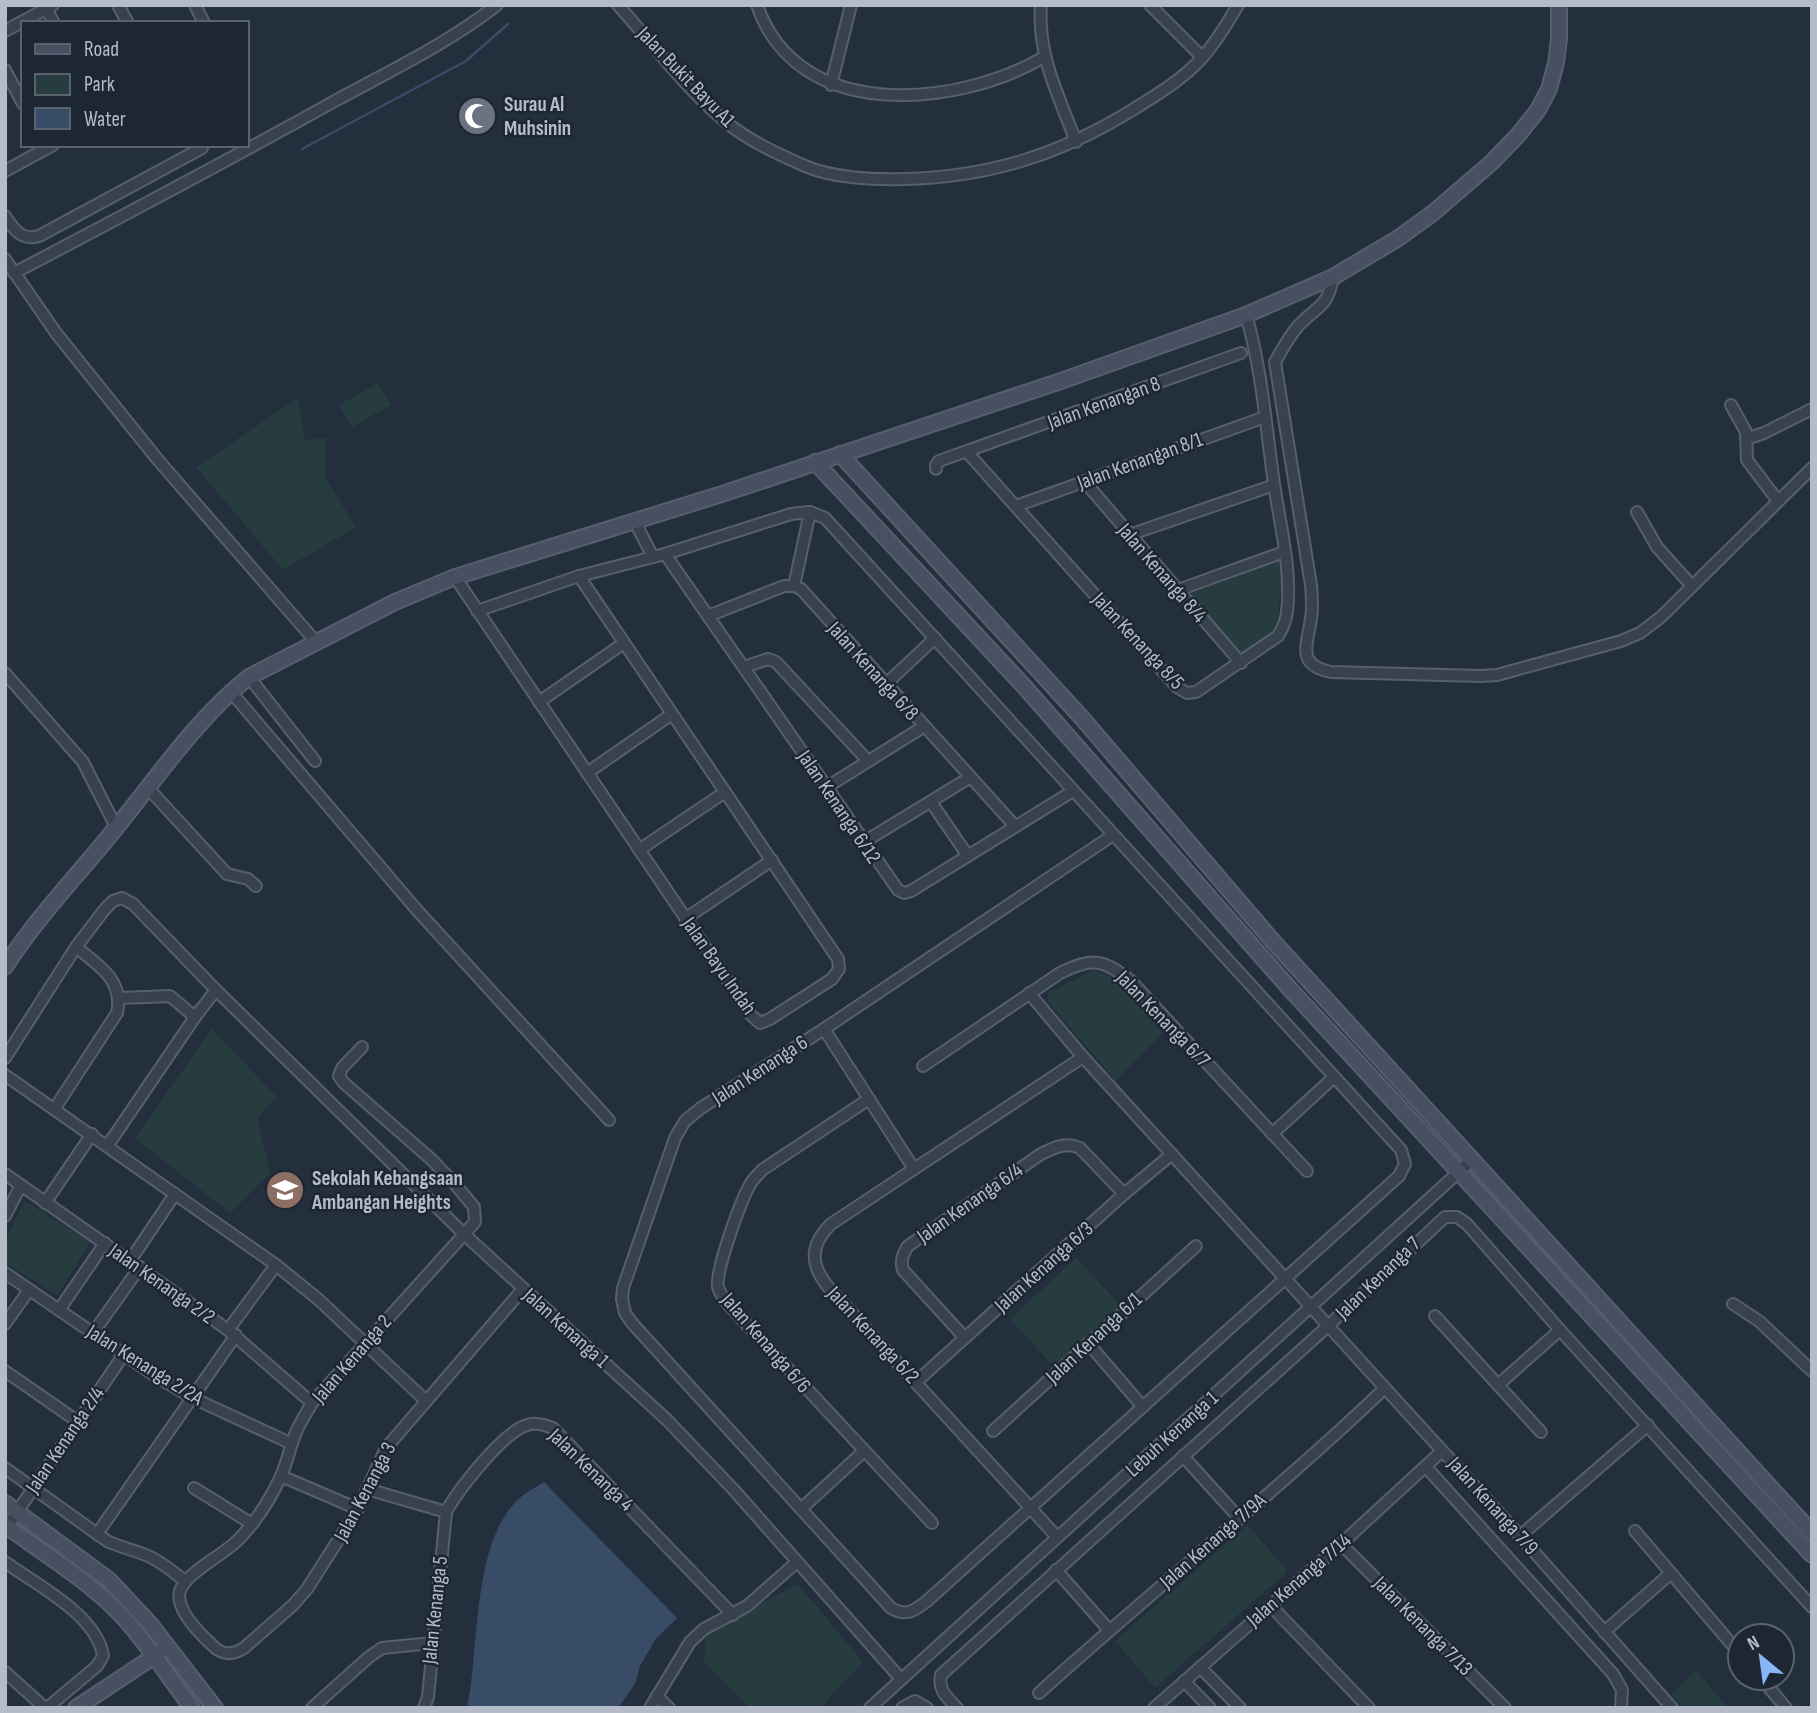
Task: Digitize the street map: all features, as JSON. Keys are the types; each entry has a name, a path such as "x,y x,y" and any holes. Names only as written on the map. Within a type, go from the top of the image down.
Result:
{"street":[{"path":"118,5 127,21"},
{"path":"195,5 203,21"},
{"path":"14,273 213,169 430,48 481,18 497,5"},
{"path":"757,5 770,33 788,56 810,75 831,85 900,94 947,92 1001,79 1044,57"},
{"path":"831,85 851,5"},
{"path":"1041,5 1044,57 1076,142"},
{"path":"1150,5 1202,57"},
{"name":"Jalan Bukit Bayu A1","path":"623,7 667,61 727,122 750,138 809,167 881,180 989,171 1042,156 1076,142 1152,98 1183,76 1223,31 1238,5"},
{"path":"5,967 41,916 201,723 230,692 250,677 404,598 455,576 635,522 1061,381 1246,315 1333,277 1397,239 1433,213 1491,163 1519,134 1538,110 1549,89 1559,39 1559,5"},
{"path":"24,21 50,7"},
{"path":"5,31 21,22"},
{"path":"5,70 21,100"},
{"path":"5,171 46,147"},
{"path":"5,216 20,235 29,239 201,147 213,169"},
{"path":"5,259 56,333 158,460 316,642"},
{"path":"1333,277 1330,295 1324,305 1300,325 1275,362 1311,585 1313,607 1305,652 1316,669 1331,672 1497,675 1640,633 1661,617 1812,468"},
{"name":"Jalan Kenanga 8/5","path":"967,452 1177,687 1187,693 1196,692 1278,636 1284,626 1287,611 1288,585 1284,552 1265,417 1246,315"},
{"name":"Jalan Kenangan 8","path":"936,469 939,461 1241,354"},
{"path":"1731,405 1742,424 1747,460 1778,501"},
{"path":"1746,439 1812,409"},
{"name":"Jalan Kenangan 8/1","path":"1016,506 1265,417"},
{"path":"840,454 1082,718 1271,939 1812,1533"},
{"path":"815,462 1022,684 1246,940 1812,1555"},
{"name":"Jalan Kenanga 8/4","path":"1084,481 1241,663"},
{"path":"1129,535 1274,485"},
{"path":"708,616 784,586 794,586 810,512"},
{"path":"477,611 579,576 665,554 791,514 810,512 825,518 1333,1078 1272,1134"},
{"path":"1637,512 1657,547 1692,586"},
{"path":"635,522 653,557"},
{"path":"1178,590 1284,552"},
{"name":"Jalan Kenanga 6/12","path":"665,554 898,891 911,891 1073,791"},
{"name":"Jalan Bayu Indah","path":"455,576 751,1015 760,1023 770,1019 832,979 839,969 838,959 579,576"},
{"name":"Jalan Kenanga 6/8","path":"794,586 801,589 1014,825"},
{"path":"886,684 935,638"},
{"path":"539,702 624,643"},
{"path":"744,667 768,659 776,662 868,761"},
{"path":"5,673 83,762 117,827"},
{"path":"250,677 315,761"},
{"path":"230,692 443,940 610,1120"},
{"path":"587,773 672,714"},
{"path":"827,787 923,727"},
{"path":"864,842 969,778"},
{"path":"148,788 227,874 248,879 256,886"},
{"path":"639,850 725,792"},
{"path":"931,802 968,856"},
{"name":"Jalan Kenanga 6","path":"1113,835 685,1121 674,1138 627,1275 622,1299 625,1312 632,1323 891,1608 900,1613 912,1612 927,1601 1399,1176 1405,1164 1401,1150 1333,1078"},
{"path":"685,919 772,860"},
{"path":"5,1058 76,947 105,909 113,901 122,898 133,904 216,990 108,1145"},
{"path":"55,1108 117,1013 120,998 105,971 76,947"},
{"name":"Jalan Kenanga 6/7","path":"923,1066 1060,973 1078,964 1096,961 1114,967 1131,981 1307,1171"},
{"name":"Jalan Kenanga 1","path":"216,990 464,1234 667,1420 733,1489 901,1679"},
{"path":"1029,993 1083,1057 1311,1306"},
{"path":"120,998 170,996 195,1017"},
{"path":"824,1029 914,1169"},
{"path":"362,1047 342,1068 340,1076 368,1105 432,1160 468,1199 474,1207 475,1222 464,1234"},
{"name":"Jalan Kenanga 6/2","path":"1057,1537 820,1277 814,1251 821,1234 831,1224 1083,1057"},
{"path":"5,1075 276,1265 319,1300 425,1400"},
{"name":"Jalan Kenanga 6/6","path":"869,1099 762,1170 752,1182 720,1269 718,1286 724,1299 932,1523"},
{"path":"46,1203 92,1134"},
{"name":"Jalan Kenanga 6/4","path":"965,1338 904,1270 901,1263 908,1246 1041,1154 1058,1146 1071,1144 1080,1147 1124,1195"},
{"name":"Jalan Kenanga 6/3","path":"916,1382 1172,1154"},
{"name":"Lebuh Kenanga 1","path":"870,1708 1473,1159"},
{"name":"Jalan Kenanga 2/2","path":"5,1174 232,1333 312,1403"},
{"path":"5,1216 21,1185"},
{"path":"130,1261 175,1194"},
{"name":"Jalan Kenanga 7","path":"957,1708 942,1692 939,1685 941,1675 1445,1217 1457,1217 1467,1224 1812,1607"},
{"name":"Jalan Kenanga 2","path":"185,1581 227,1550 252,1524 281,1476 297,1429 312,1403 464,1234"},
{"path":"59,1310 105,1243"},
{"name":"Jalan Kenanga 6/1","path":"993,1431 1196,1245"},
{"path":"97,1534 193,1398 276,1265"},
{"path":"93,1333 140,1268"},
{"name":"Jalan Kenanga 2/2A","path":"5,1273 193,1398 292,1444"},
{"name":"Jalan Kenanga 3","path":"185,1581 179,1599 181,1607 196,1628 218,1651 235,1653 244,1648 293,1605 307,1589 358,1509 386,1448 523,1289"},
{"path":"5,1324 29,1290"},
{"path":"1733,1304 1759,1321 1812,1371"},
{"name":"Jalan Kenanga 7/9","path":"1311,1306 1672,1708"},
{"path":"1435,1316 1541,1432"},
{"path":"1498,1385 1560,1330"},
{"path":"1088,1343 1143,1407"},
{"name":"Jalan Kenanga 2/4","path":"6,1526 11,1508 34,1488 124,1354"},
{"path":"5,1371 77,1421"},
{"name":"Jalan Kenanga 7/9A","path":"1039,1693 1336,1436 1385,1388"},
{"name":"Jalan Kenanga 4","path":"446,1512 454,1498 502,1441 528,1424 541,1423 553,1429 733,1615"},
{"path":"1520,1536 1648,1425"},
{"path":"801,1509 864,1451"},
{"name":"Jalan Kenanga 7/14","path":"1154,1708 1341,1544 1442,1451"},
{"path":"1183,1456 1239,1518"},
{"path":"1426,1467 1613,1674 1622,1690 1621,1708"},
{"path":"5,1468 97,1534 122,1549 146,1555 185,1581"},
{"path":"281,1476 358,1509"},
{"path":"194,1488 252,1524"},
{"path":"367,1489 446,1512"},
{"path":"11,1508 109,1580 151,1625 215,1708"},
{"name":"Jalan Kenanga 5","path":"424,1708 428,1697 446,1512"},
{"path":"6,1526 72,1572 108,1602 135,1631 192,1708"},
{"path":"1635,1531 1726,1638"},
{"name":"Jalan Kenanga 7/13","path":"1341,1544 1505,1708"},
{"path":"5,1562 86,1621 102,1645 103,1656 97,1666 46,1708 5,1672"},
{"path":"650,1708 690,1642 704,1629 747,1606 797,1562"},
{"path":"1056,1570 1109,1630"},
{"path":"1604,1632 1671,1573"},
{"path":"1271,1606 1369,1708"},
{"path":"151,1625 156,1642 153,1655"},
{"path":"312,1708 382,1648 432,1643"},
{"path":"76,1708 153,1655 162,1651 177,1658"},
{"path":"1200,1667 1240,1708"},
{"path":"1184,1681 1210,1708"},
{"path":"1773,1692 1786,1708"},
{"path":"657,1696 669,1708"},
{"path":"902,1708 915,1700 927,1708"}],"green space":[{"path":"378,383 391,405 352,427 339,405"},
{"path":"298,398 305,440 326,438 326,479 356,527 283,570 196,467"},
{"path":"1279,561 1282,583 1276,632 1241,657 1189,594"},
{"path":"1094,970 1111,977 1166,1029 1116,1081 1048,1002 1048,993"},
{"path":"212,1029 277,1097 257,1118 270,1173 230,1213 135,1138"},
{"path":"25,1201 90,1242 58,1295 5,1263 5,1241"},
{"path":"1076,1258 1123,1308 1057,1370 1010,1319"},
{"path":"1247,1525 1288,1571 1155,1688 1115,1641"},
{"path":"798,1584 863,1662 820,1708 750,1708 704,1662 706,1632"},
{"path":"1696,1670 1728,1708 1684,1708 1671,1695"}],"water":[{"path":"544,1482 677,1618 655,1640 640,1666 635,1684 618,1708 467,1708 480,1595 494,1538 506,1515 522,1496"}],"waterway":[{"path":"302,149 466,61 508,24"}],"place":[{"name":"Surau Al Muhsinin","path":"477,116"},
{"name":"Sekolah Kebangsaan Ambangan Heights","path":"285,1190"}]}
